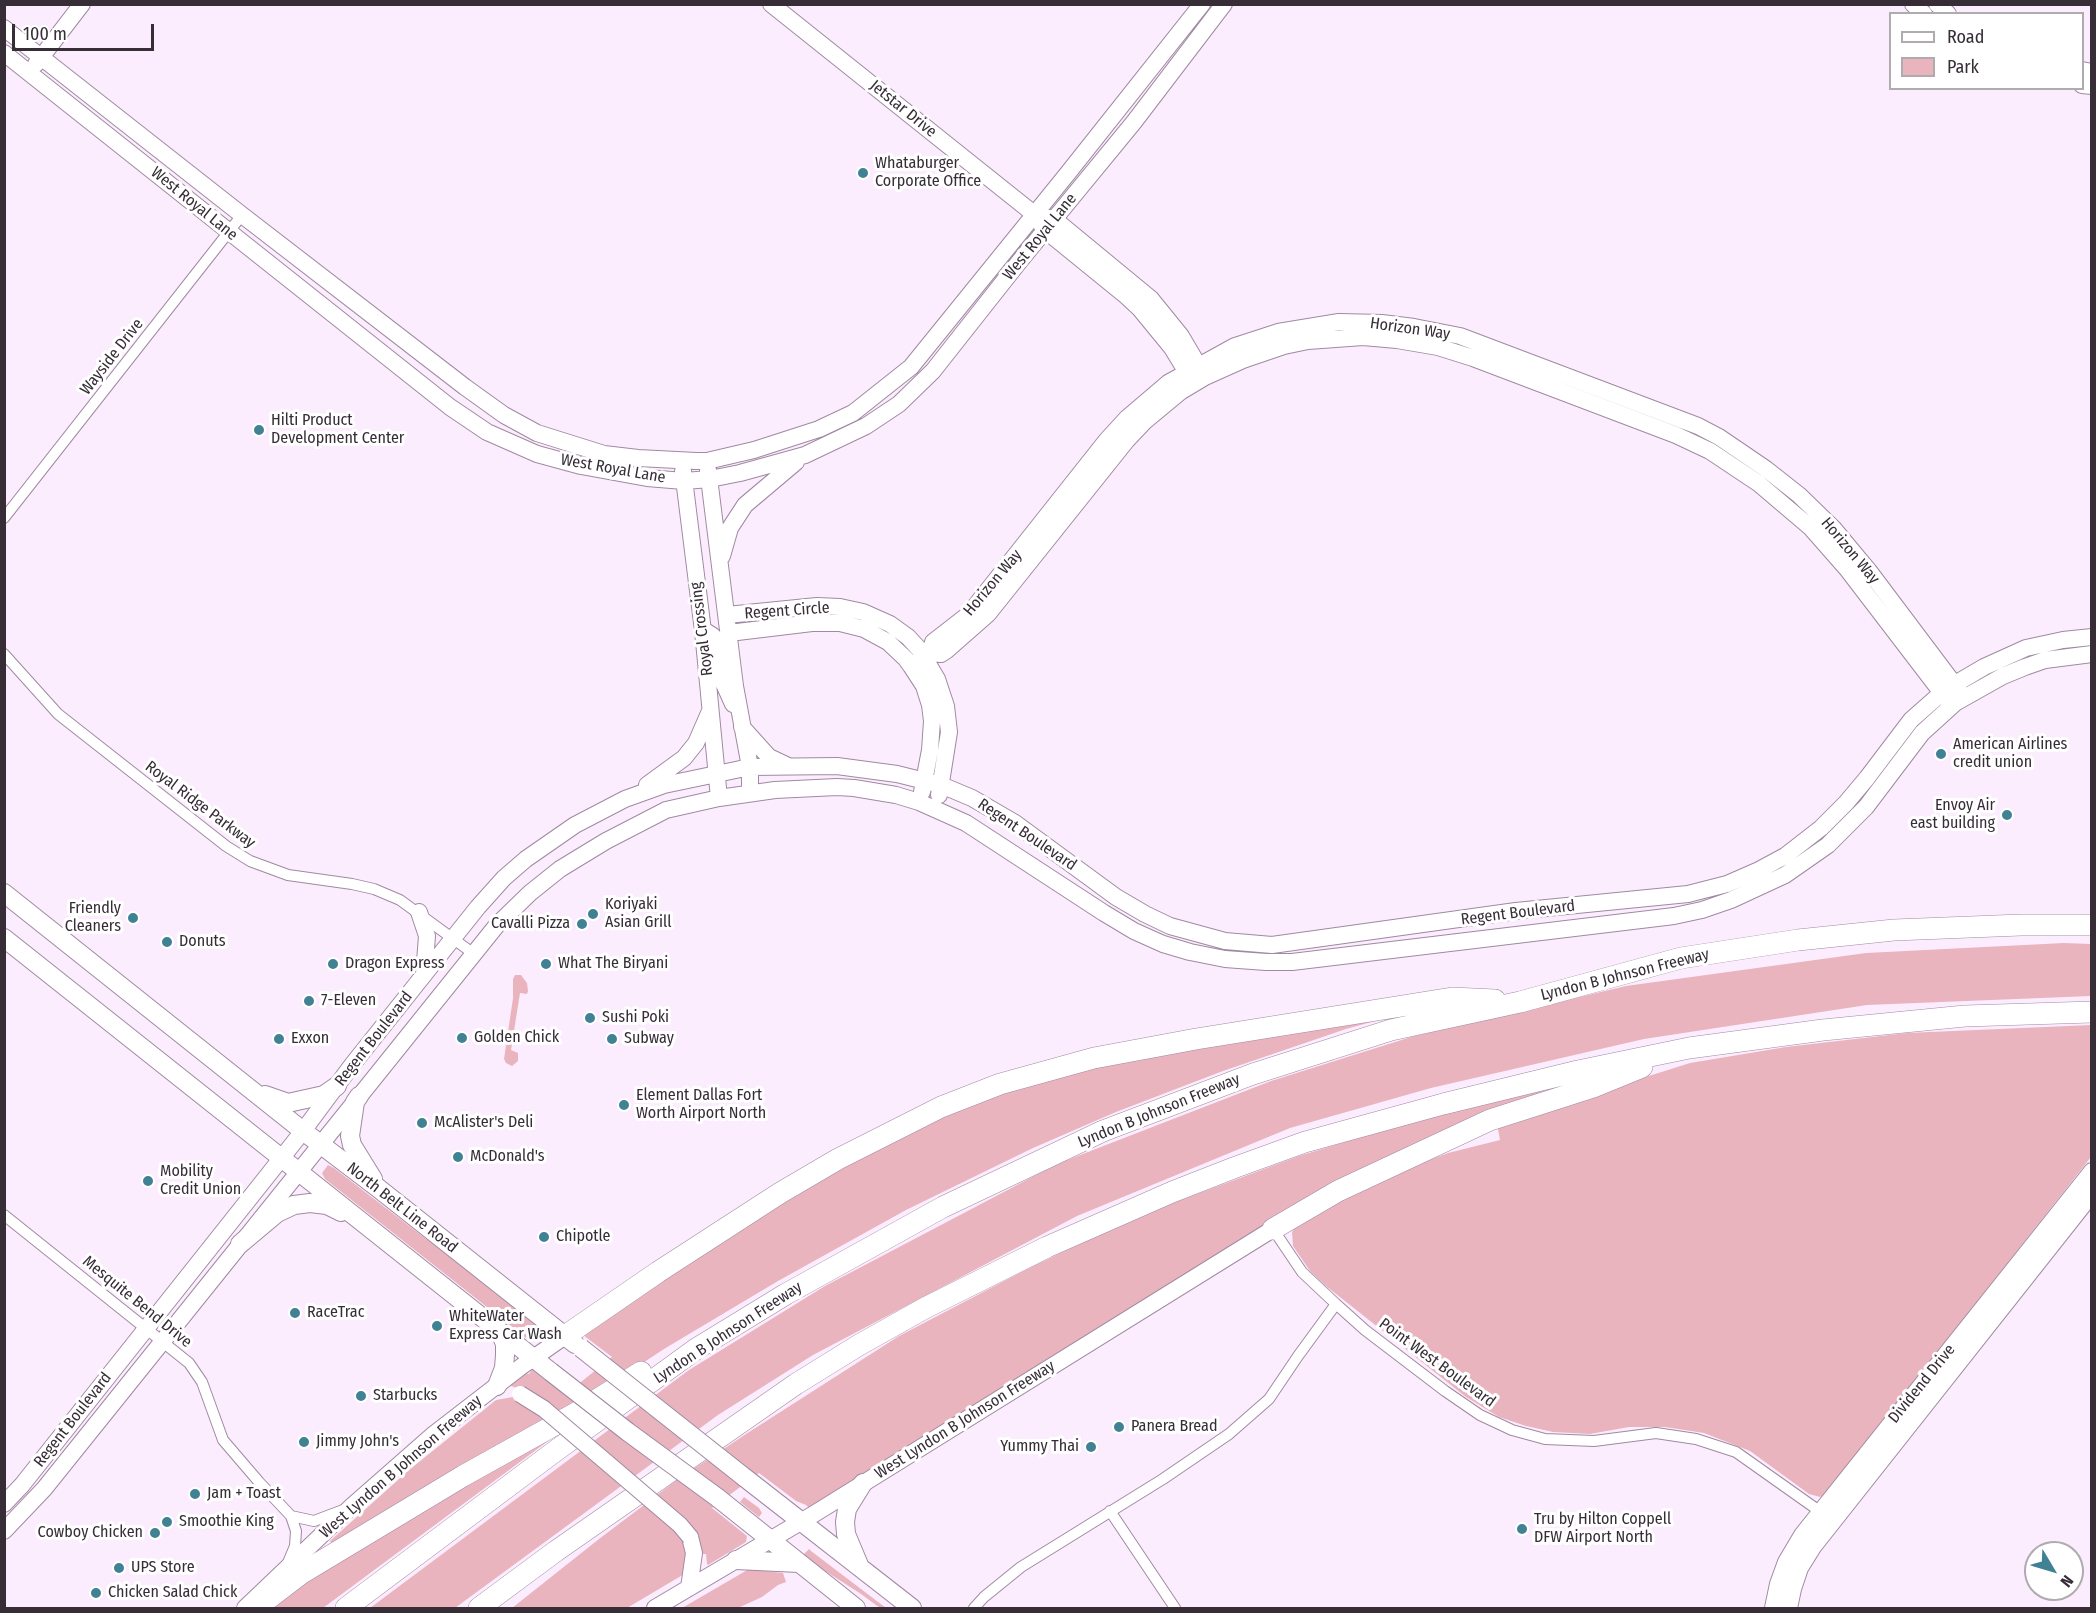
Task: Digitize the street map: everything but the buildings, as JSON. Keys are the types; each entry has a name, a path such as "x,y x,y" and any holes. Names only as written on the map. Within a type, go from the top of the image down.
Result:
{"highway":[{"name":"Lyndon B Johnson Freeway","path":"346,1608 696,1349 786,1294 943,1207 1103,1131 1253,1074 1391,1030 1520,1002 1681,958 1798,940 1894,930 2091,925"},
{"path":"573,1342 658,1272 780,1193 838,1159 941,1107 1000,1084 1094,1058 1146,1047 1440,999 1520,1002"},
{"path":"480,1608 556,1551 796,1384 925,1308 986,1276 1111,1218 1305,1142 1515,1085 1689,1048 1822,1030 1965,1016 2091,1012"},
{"path":"1273,1229 1338,1191 1490,1120 1593,1087 1689,1048"},
{"path":"256,1608 302,1574 464,1476 576,1413 644,1371 696,1349"},
{"path":"502,1608 517,1597 556,1551"}],"main road":[{"name":"North Belt Line Road","path":"4,893 303,1131 912,1608"},
{"path":"4,938 500,1332 718,1498 856,1608"},
{"path":"253,1091 288,1103 324,1095 337,1086"},
{"path":"359,1096 355,1102 350,1125 352,1145 378,1188"},
{"path":"240,1244 277,1213 294,1205 309,1203 327,1205 356,1217"},
{"path":"497,1386 504,1368 505,1355 505,1344 500,1332"},
{"path":"860,1566 846,1534 845,1522 847,1509 863,1483"},
{"path":"736,1560 800,1563"}],"street":[{"path":"30,72 82,4"},
{"name":"Jetstar Drive","path":"771,4 1050,225 1140,309 1196,374"},
{"name":"West Royal Lane","path":"4,28 242,215 504,415 537,433 604,454 707,461 754,450 819,429 853,413 911,367 1202,4"},
{"name":"West Royal Lane","path":"4,53 450,407 487,432 537,454 581,466 647,478 684,481 710,479 805,455 866,426 899,404 935,368 1134,122 1224,4"},
{"name":"Wayside Drive","path":"4,518 242,215"},
{"name":"Horizon Way","path":"1196,374 1234,346 1278,332 1339,322 1382,323 1434,329 1460,336 1698,426 1738,449 1799,495 1834,529 1853,551 1953,695"},
{"name":"Horizon Way","path":"922,658 933,642 969,615 1072,498 1106,441 1141,416 1168,383 1284,346 1308,341 1364,337 1438,347 1676,435 1710,451 1758,483 1811,528 1953,695"},
{"path":"1524,378 1529,363"},
{"path":"450,407 465,387"},
{"path":"719,569 735,516 760,490 805,455"},
{"name":"Royal Crossing","path":"681,461 703,631 719,798"},
{"name":"Royal Crossing","path":"707,461 719,569 741,723 750,767 750,793"},
{"path":"647,478 667,486 687,509"},
{"path":"1788,509 1799,495"},
{"path":"812,623 817,606"},
{"name":"Regent Circle","path":"727,615 817,606 840,607 863,612 890,624 908,637 922,658 924,686 932,721 930,750 936,809"},
{"name":"Regent Circle","path":"729,633 812,623 840,623 864,629 888,642 906,658 922,658"},
{"path":"703,631 713,636 719,673 741,723 769,757 789,766"},
{"name":"Regent Boulevard","path":"4,1504 29,1476 303,1131 478,907 504,878 526,859 575,825 625,799 664,785 750,767 864,769 933,784 972,798 1015,824 1116,897 1170,926 1224,940 1272,945 1516,911 1679,896 1727,884 1785,856 1821,828 1867,778 1911,720 1953,695 1999,659 2026,648 2091,637"},
{"name":"Royal Ridge Parkway","path":"4,654 58,714 226,846 250,861 288,875 352,884 374,889 400,900 474,954"},
{"name":"Regent Boulevard","path":"4,1531 44,1489 497,926 530,893 567,864 657,814 673,808 750,793 829,787 854,788 896,795 919,802 966,823 1104,914 1163,944 1225,959 1292,962 1674,916 1731,900 1785,875 1828,845 1866,807 1953,695 2025,667 2060,657 2091,654"},
{"path":"625,799 653,782 684,758 696,743 711,710"},
{"name":"Regent Circle","path":"919,802 933,784"},
{"path":"419,912 428,947 424,975"},
{"name":"Dividend Drive","path":"1789,1608 1800,1568 1813,1547 1827,1516 2091,1171"},
{"name":"Dividend Drive","path":"1773,1608 1786,1562 1802,1535 1827,1516 2091,1194"},
{"name":"Mesquite Bend Drive","path":"4,1215 189,1363 202,1382 223,1440 291,1516"},
{"name":"West Lyndon B Johnson Freeway","path":"655,1608 802,1521 1273,1229"},
{"name":"Point West Boulevard","path":"1273,1229 1302,1272 1336,1304 1365,1330 1480,1415 1498,1424 1545,1439 1594,1441 1656,1433 1696,1439 1736,1452 1827,1516"},
{"path":"974,1608 1021,1567 1163,1479 1229,1434 1269,1399 1336,1304"},
{"name":"West Lyndon B Johnson Freeway","path":"245,1608 352,1506 434,1434 534,1358 573,1342"},
{"path":"497,1386 520,1394 544,1409 680,1525 690,1537 694,1553 689,1588"},
{"path":"291,1516 314,1521 352,1506"},
{"path":"1110,1511 1174,1608"},
{"path":"284,1570 295,1546 296,1531 291,1516"}],"green space":[{"path":"2064,943 2091,944 2091,996 1867,1005 1644,1039 1431,1088 1290,1128 1077,1216 813,1355 718,1415 455,1608 370,1608 689,1370 825,1286 1057,1164 1271,1081 1411,1037 1626,986 1866,953"},
{"path":"515,975 521,975 527,983 528,991 527,994 520,993 511,1050 518,1053 518,1061 512,1066 504,1059"},
{"path":"1397,1015 1346,1029 1223,1071 1116,1112 1033,1148 906,1210 778,1281 664,1349 579,1405 335,1548 330,1541 409,1470 496,1400 513,1397 516,1388 509,1385 524,1373 529,1374 535,1370 566,1394 612,1357 583,1335 799,1189 961,1107 1084,1067"},
{"path":"2091,1025 2091,1157 1825,1495 1820,1497 1809,1494 1750,1451 1704,1433 1665,1427 1629,1427 1590,1434 1553,1432 1499,1417 1466,1397 1326,1286 1310,1271 1293,1246 1292,1232 1298,1222 1400,1171 1448,1153 1500,1140 1497,1124 1690,1063 1786,1047 1907,1033"},
{"path":"1576,1082 1284,1213 810,1509 759,1473 712,1508 747,1536 746,1542 708,1565 706,1554 695,1554 686,1573 627,1608 512,1608 677,1480 746,1434 899,1336 1033,1266 1146,1213 1299,1156 1440,1113"},
{"path":"328,1165 426,1239 449,1253 541,1324 538,1328 526,1338 325,1179 322,1173"},
{"path":"559,1433 323,1608 269,1608 321,1569"},
{"path":"744,1497 759,1508 762,1513 759,1517 740,1502"},
{"path":"809,1549 886,1608 880,1608 802,1556"},
{"path":"749,1569 783,1573 786,1582 738,1608 682,1608"}],"place":[{"name":"Whataburger Corporate Office","path":"863,173"},
{"name":"Hilti Product Development Center","path":"259,430"},
{"name":"American Airlines credit union","path":"1941,754"},
{"name":"Envoy Air east building","path":"2007,815"},
{"name":"Koriyaki Asian Grill","path":"593,914"},
{"name":"Friendly Cleaners","path":"133,918"},
{"name":"Cavalli Pizza","path":"582,924"},
{"name":"Donuts","path":"167,942"},
{"name":"Dragon Express","path":"333,964"},
{"name":"What The Biryani","path":"546,964"},
{"name":"7-Eleven","path":"309,1001"},
{"name":"Sushi Poki","path":"590,1018"},
{"name":"Golden Chick","path":"462,1038"},
{"name":"Exxon","path":"279,1039"},
{"name":"Subway","path":"612,1039"},
{"name":"Element Dallas Fort Worth Airport North","path":"624,1105"},
{"name":"McAlister's Deli","path":"422,1123"},
{"name":"McDonald's","path":"458,1157"},
{"name":"Mobility Credit Union","path":"148,1181"},
{"name":"Chipotle","path":"544,1237"},
{"name":"RaceTrac","path":"295,1313"},
{"name":"WhiteWater Express Car Wash","path":"437,1326"},
{"name":"Starbucks","path":"361,1396"},
{"name":"Panera Bread","path":"1119,1427"},
{"name":"Jimmy John's","path":"304,1442"},
{"name":"Yummy Thai","path":"1091,1447"},
{"name":"Jam + Toast","path":"195,1494"},
{"name":"Smoothie King","path":"167,1522"},
{"name":"Tru by Hilton Coppell DFW Airport North","path":"1522,1529"},
{"name":"Cowboy Chicken","path":"155,1533"},
{"name":"UPS Store","path":"119,1568"},
{"name":"Chicken Salad Chick","path":"96,1593"}]}
